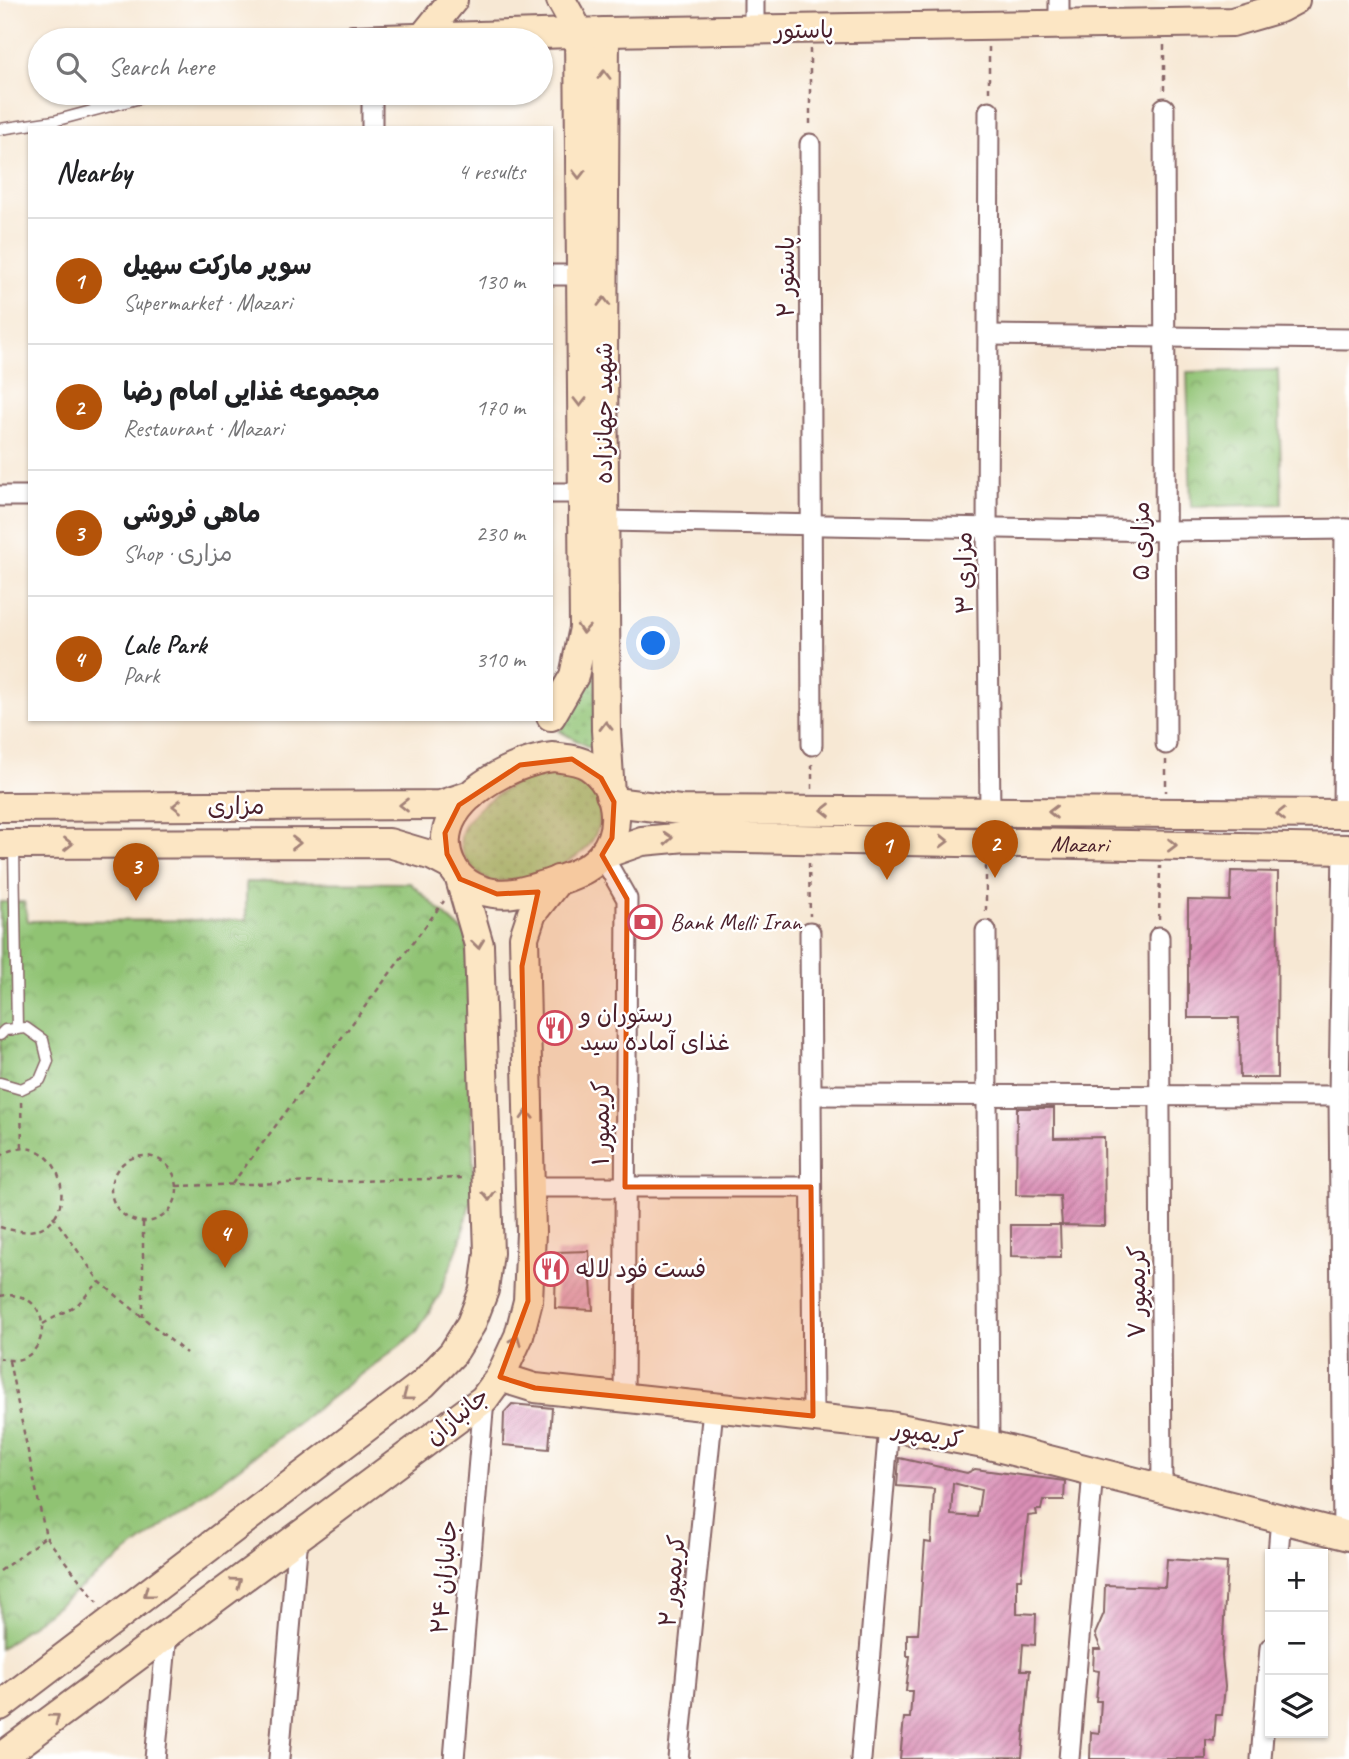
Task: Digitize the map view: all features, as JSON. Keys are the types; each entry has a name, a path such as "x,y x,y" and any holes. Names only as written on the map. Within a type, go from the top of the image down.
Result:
{"main road":[{"path":"430,28 453,0"},
{"path":"561,0 592,32"},
{"name":"پاستور","path":"553,33 989,27 1059,13 1164,23 1232,22 1280,8 1294,0"},
{"name":"شهید جهانزاده","path":"553,713 574,676 584,628 593,522 581,493 565,275 592,32"},
{"name":"شهید جهانزاده","path":"592,32 593,522 612,798"},
{"name":"شهید جهانزاده","path":"520,765 548,721"},
{"path":"7,844 389,843 433,856 483,891 497,894 517,893 578,874 602,855 614,831 612,798 588,766 572,759 553,757 520,765 471,795 450,817 444,833 456,872"},
{"name":"مزاری","path":"0,807 440,805 471,795"},
{"name":"Mazari","path":"612,798 680,810 1346,814"},
{"path":"1346,814 1346,848"},
{"name":"Mazari","path":"602,855 642,841 665,838 809,838 1346,848"},
{"name":"جانبازان","path":"0,1706 423,1384 453,1353 471,1324 484,1290 489,1253 488,1178 479,946 456,872"},
{"name":"جانبازان","path":"0,1758 492,1388 519,1336 528,1301 530,1186 524,937 531,912 558,880"},
{"name":"کریمپور","path":"492,1388 535,1388 889,1426 989,1445 1346,1535"}],"street":[{"path":"754,0 754,30"},
{"path":"372,105 372,126"},
{"name":"مزاری ۵","path":"1164,108 1166,744"},
{"name":"مزاری ۳","path":"989,111 987,529 990,811"},
{"name":"پاستور ۲","path":"810,144 812,745"},
{"path":"990,335 1349,340"},
{"path":"553,493 581,493"},
{"path":"0,496 28,496"},
{"path":"593,522 811,523 1165,531 1347,529 1346,814"},
{"path":"1346,848 1339,1096 1344,1188 1346,1535"},
{"name":"کریمپور ۱","path":"602,855 627,899 624,1399"},
{"path":"986,931 989,1445"},
{"path":"810,932 813,1416"},
{"name":"کریمپور ۷","path":"1159,937 1162,1488"},
{"path":"811,1094 1339,1096"},
{"path":"530,1186 811,1187"},
{"name":"جانبازان ۲۴","path":"454,1759 492,1388"},
{"name":"کریمپور ۲","path":"678,1759 713,1409"},
{"path":"860,1759 889,1426"},
{"path":"1069,1759 1093,1471"},
{"path":"1278,1549 1281,1518"},
{"path":"279,1759 298,1536"},
{"path":"155,1759 167,1634"},
{"path":"1261,1759 1268,1675"}],"lane":[{"path":"0,129 54,121 114,105"},
{"path":"7,844 17,1029"},
{"path":"0,1035 5,1030 26,1028 43,1040 48,1061 40,1080 21,1089 0,1083"}],"path":[{"path":"1164,23 1164,108"},
{"path":"989,27 989,111"},
{"path":"810,30 810,144"},
{"path":"1166,744 1166,813"},
{"path":"812,745 812,810"},
{"path":"809,838 810,932"},
{"path":"985,842 986,931"},
{"path":"1159,937 1160,845"},
{"path":"232,1184 456,872"},
{"path":"21,1089 22,1150"},
{"path":"0,1156 10,1149 34,1150 54,1164 63,1185 59,1209 43,1227 20,1233 0,1227"},
{"path":"135,1157 154,1157 170,1168 177,1186 174,1204 161,1218 143,1223 125,1217 113,1203 111,1184 119,1167 135,1157"},
{"path":"177,1186 488,1178"},
{"path":"53,1216 100,1282 186,1353"},
{"path":"143,1223 143,1317"},
{"path":"43,1324 78,1304 100,1282"},
{"path":"0,1296 20,1296 36,1306 43,1324 40,1342 27,1356 9,1361 0,1358"},
{"path":"9,1361 46,1537 112,1621"},
{"path":"0,1571 46,1537"}],"highlighted area":[{"path":"572,759 601,778 614,802 612,838 602,855 627,899 625,1187 811,1187 813,1416 535,1388 500,1377 528,1301 522,966 538,892 497,894 460,879 447,854 445,833 459,805 520,765"}],"green space":[{"path":"1278,370 1282,504 1191,507 1187,372"},
{"path":"599,651 592,749 559,731 576,705 589,656"},
{"path":"542,769 574,773 593,789 600,811 595,834 581,853 561,865 514,880 490,882 470,864 461,847 462,831 471,816 486,802"},
{"path":"246,882 410,883 467,935 474,1188 460,1242 440,1294 416,1333 0,1649 0,902 24,902 28,921 246,920"}],"building":[{"path":"1231,871 1278,872 1277,1078 1240,1078 1239,1018 1188,1018 1188,900 1230,901"},
{"path":"1017,1108 1054,1108 1054,1138 1104,1137 1105,1226 1062,1225 1060,1196 1016,1195"},
{"path":"1011,1225 1060,1225 1061,1257 1011,1256"},
{"path":"589,1251 593,1310 555,1308 556,1252"},
{"path":"512,1404 552,1408 549,1449 503,1445 504,1413"},
{"path":"899,1458 967,1473 975,1469 1065,1481 1064,1500 1043,1500 1041,1510 1036,1510 1037,1515 1028,1516 1021,1579 1017,1579 1017,1613 1036,1614 1035,1645 1023,1644 1021,1670 1030,1670 1022,1757 900,1759 904,1718 910,1718 912,1691 906,1691 910,1656 907,1656 907,1634 918,1634 925,1542 931,1543 934,1489 897,1486","holes":["953,1483 981,1490 977,1517 951,1515"]},
{"path":"1167,1559 1227,1563 1222,1656 1225,1687 1222,1715 1216,1715 1214,1741 1206,1740 1206,1759 1090,1759 1091,1732 1099,1733 1101,1701 1096,1701 1099,1671 1093,1670 1094,1649 1101,1649 1095,1634 1104,1613 1105,1585 1165,1587"}],"place":[{"name":"مجموعه غذایی امام رضا","path":"995,878"},
{"name":"سوپر مارکت سهیل","path":"887,880"},
{"name":"ماهی فروشی","path":"136,901"},
{"name":"Bank Melli Iran","path":"645,922"},
{"name":"رستوران و غذای آماده سید","path":"555,1028"},
{"name":"Lale Park","path":"225,1268"},
{"name":"فست فود لاله","path":"551,1269"}]}
